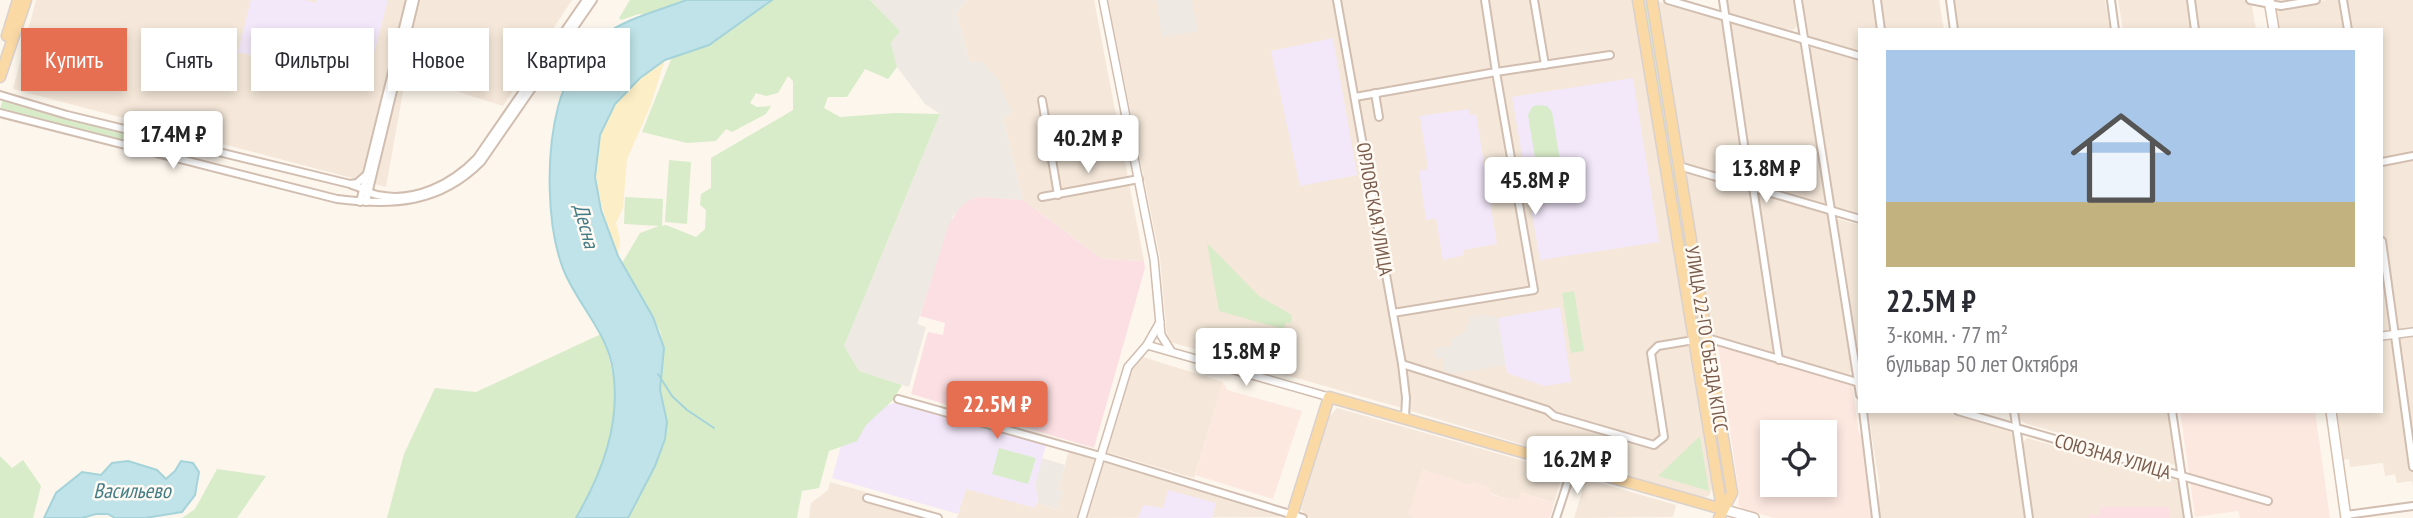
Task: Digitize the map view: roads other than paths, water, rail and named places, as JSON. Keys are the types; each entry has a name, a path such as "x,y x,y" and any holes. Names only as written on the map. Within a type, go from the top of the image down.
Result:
{"main road":[{"path":"0,57 18,0"},
{"path":"0,77 26,0"},
{"name":"УЛИЦА 22-ГО СЪЕЗДА КПСС","path":"1638,0 1721,514"},
{"name":"УЛИЦА 22-ГО СЪЕЗДА КПСС","path":"1652,0 1732,493 1721,514"},
{"path":"2270,3 2274,28"},
{"path":"1694,340 1707,338"},
{"path":"1295,517 1329,397 1573,466 1721,514 1754,518"},
{"path":"2331,413 2346,517"}],"street":[{"path":"363,202 410,0"},
{"path":"350,184 357,183 369,174 415,0"},
{"path":"0,95 173,142 350,184 379,195 413,194 429,191 465,171 586,0"},
{"path":"0,113 337,199 397,202 431,196 450,188 467,175 486,154 593,0"},
{"path":"1102,0 1154,260 1161,335 1171,351"},
{"name":"ОРЛОВСКАЯ УЛИЦА","path":"1338,0 1402,364 1406,398 1405,418"},
{"path":"1393,313 1534,290 1485,0"},
{"path":"1534,0 1545,65"},
{"path":"1668,0 1858,54"},
{"path":"1723,0 1779,360"},
{"path":"1798,0 1858,377"},
{"path":"1877,0 1881,28"},
{"path":"1950,0 1954,28"},
{"path":"2111,0 2115,28"},
{"path":"2191,0 2195,28"},
{"path":"2250,0 2281,6 2316,0"},
{"path":"2343,0 2348,28"},
{"path":"1355,97 1610,55"},
{"path":"1375,93 1379,117"},
{"path":"1042,100 1058,195"},
{"path":"171,157 177,152 173,142"},
{"path":"190,161 184,153 185,149 193,146"},
{"path":"2383,162 2413,156"},
{"path":"1679,166 1858,218"},
{"path":"369,174 379,195"},
{"path":"1042,197 1139,178"},
{"path":"2383,248 2413,467"},
{"path":"1082,518 1128,368 1134,357 1147,345 1160,322"},
{"path":"2383,336 2413,332"},
{"path":"1707,338 1858,383"},
{"path":"1402,364 1547,410 1554,416 1654,445 1664,437 1651,353 1658,346 1694,340"},
{"path":"1147,345 1329,397"},
{"path":"898,399 1101,457 1295,517"},
{"path":"1863,413 1876,518"},
{"name":"СОЮЗНАЯ УЛИЦА","path":"1965,413 2268,501"},
{"path":"2014,413 2029,518"},
{"path":"2172,413 2188,518"},
{"path":"1556,518 1573,466"},
{"path":"867,498 937,518"},
{"path":"2346,517 2413,506"}],"water":[{"path":"686,0 772,0 709,45 665,60 630,88 630,28 616,28"},
{"name":"Десна","path":"564,91 628,91 615,104 600,135 595,177 601,210 618,256 653,317 664,348 660,390 667,422 665,439 655,466 628,518 576,518 594,484 607,448 612,429 615,391 613,371 605,344 564,271 554,233 550,190 551,146"},
{"name":"Васильево","path":"128,461 157,470 166,479 181,461 193,463 199,472 195,495 182,512 145,518 115,518 108,514 96,514 82,518 44,518 56,493 82,472 101,475 112,463"}],"waterway":[{"path":"658,374 672,396 714,428"}]}
